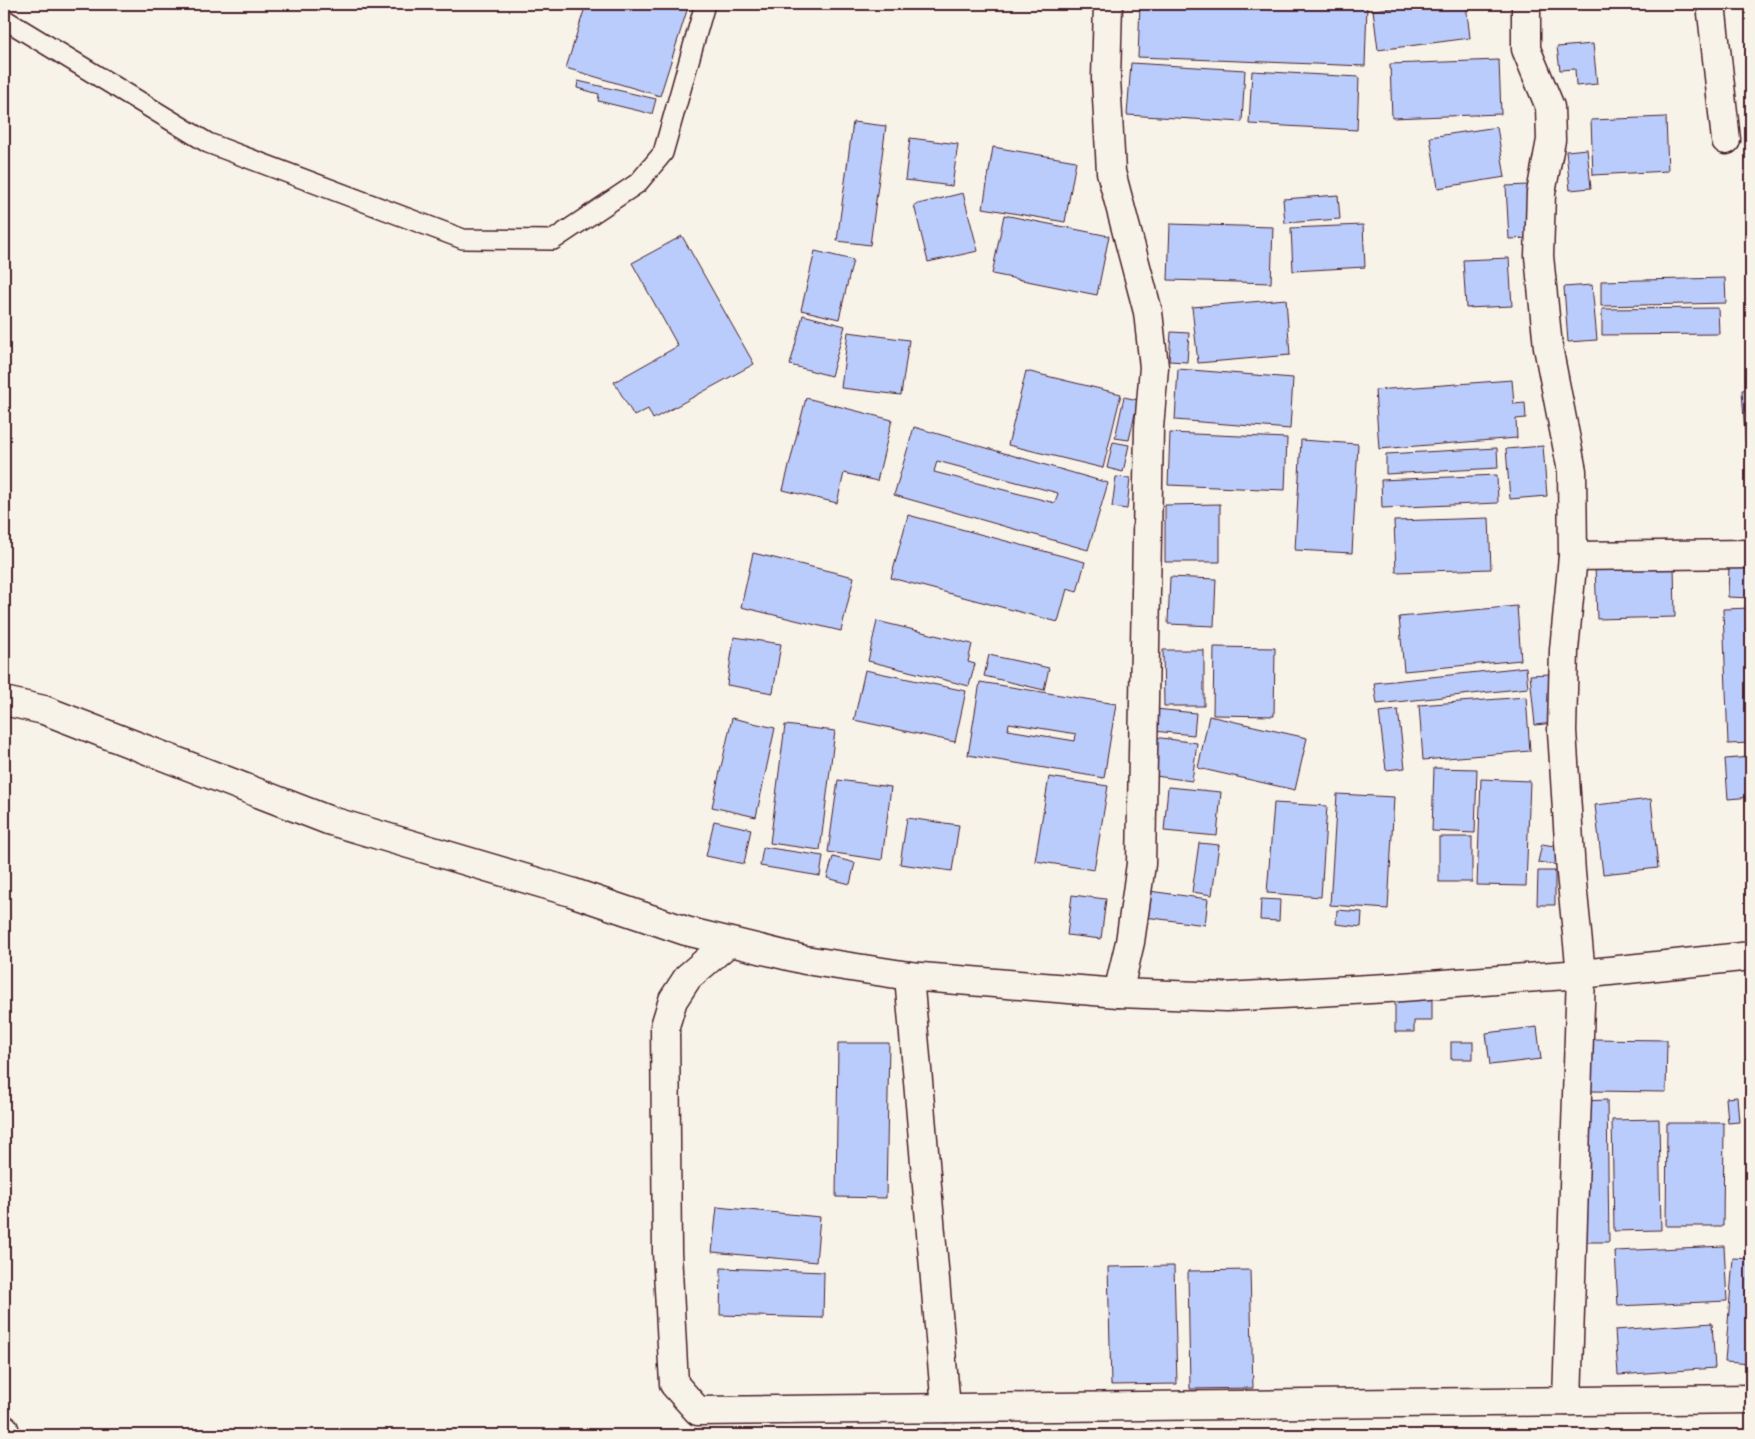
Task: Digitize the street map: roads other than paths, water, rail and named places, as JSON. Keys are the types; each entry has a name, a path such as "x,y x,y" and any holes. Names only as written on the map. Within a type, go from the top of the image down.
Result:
{"street":[{"path":"1108,4 1106,79 1111,172 1148,312 1154,367 1149,428 1141,864 1130,942 1118,993"},
{"path":"1526,4 1526,49 1550,107 1551,140 1541,193 1539,256 1548,347 1572,470 1573,556 1564,650 1562,731 1571,873 1581,974 1567,1402"},
{"path":"1711,4 1726,140"},
{"path":"1573,556 1751,554"},
{"path":"4,701 44,710 328,820 571,892 686,931 805,960 909,976 1118,993 1226,996 1388,988 1581,974 1751,956"},
{"path":"729,942 688,977 673,1000 666,1026 667,1252 674,1384 698,1410 1751,1399"},
{"path":"909,976 946,1408"},
{"path":"4,1429 6,1435"}],"lane":[{"path":"4,19 208,143 463,239 553,240 638,183 663,154 705,4"}]}
